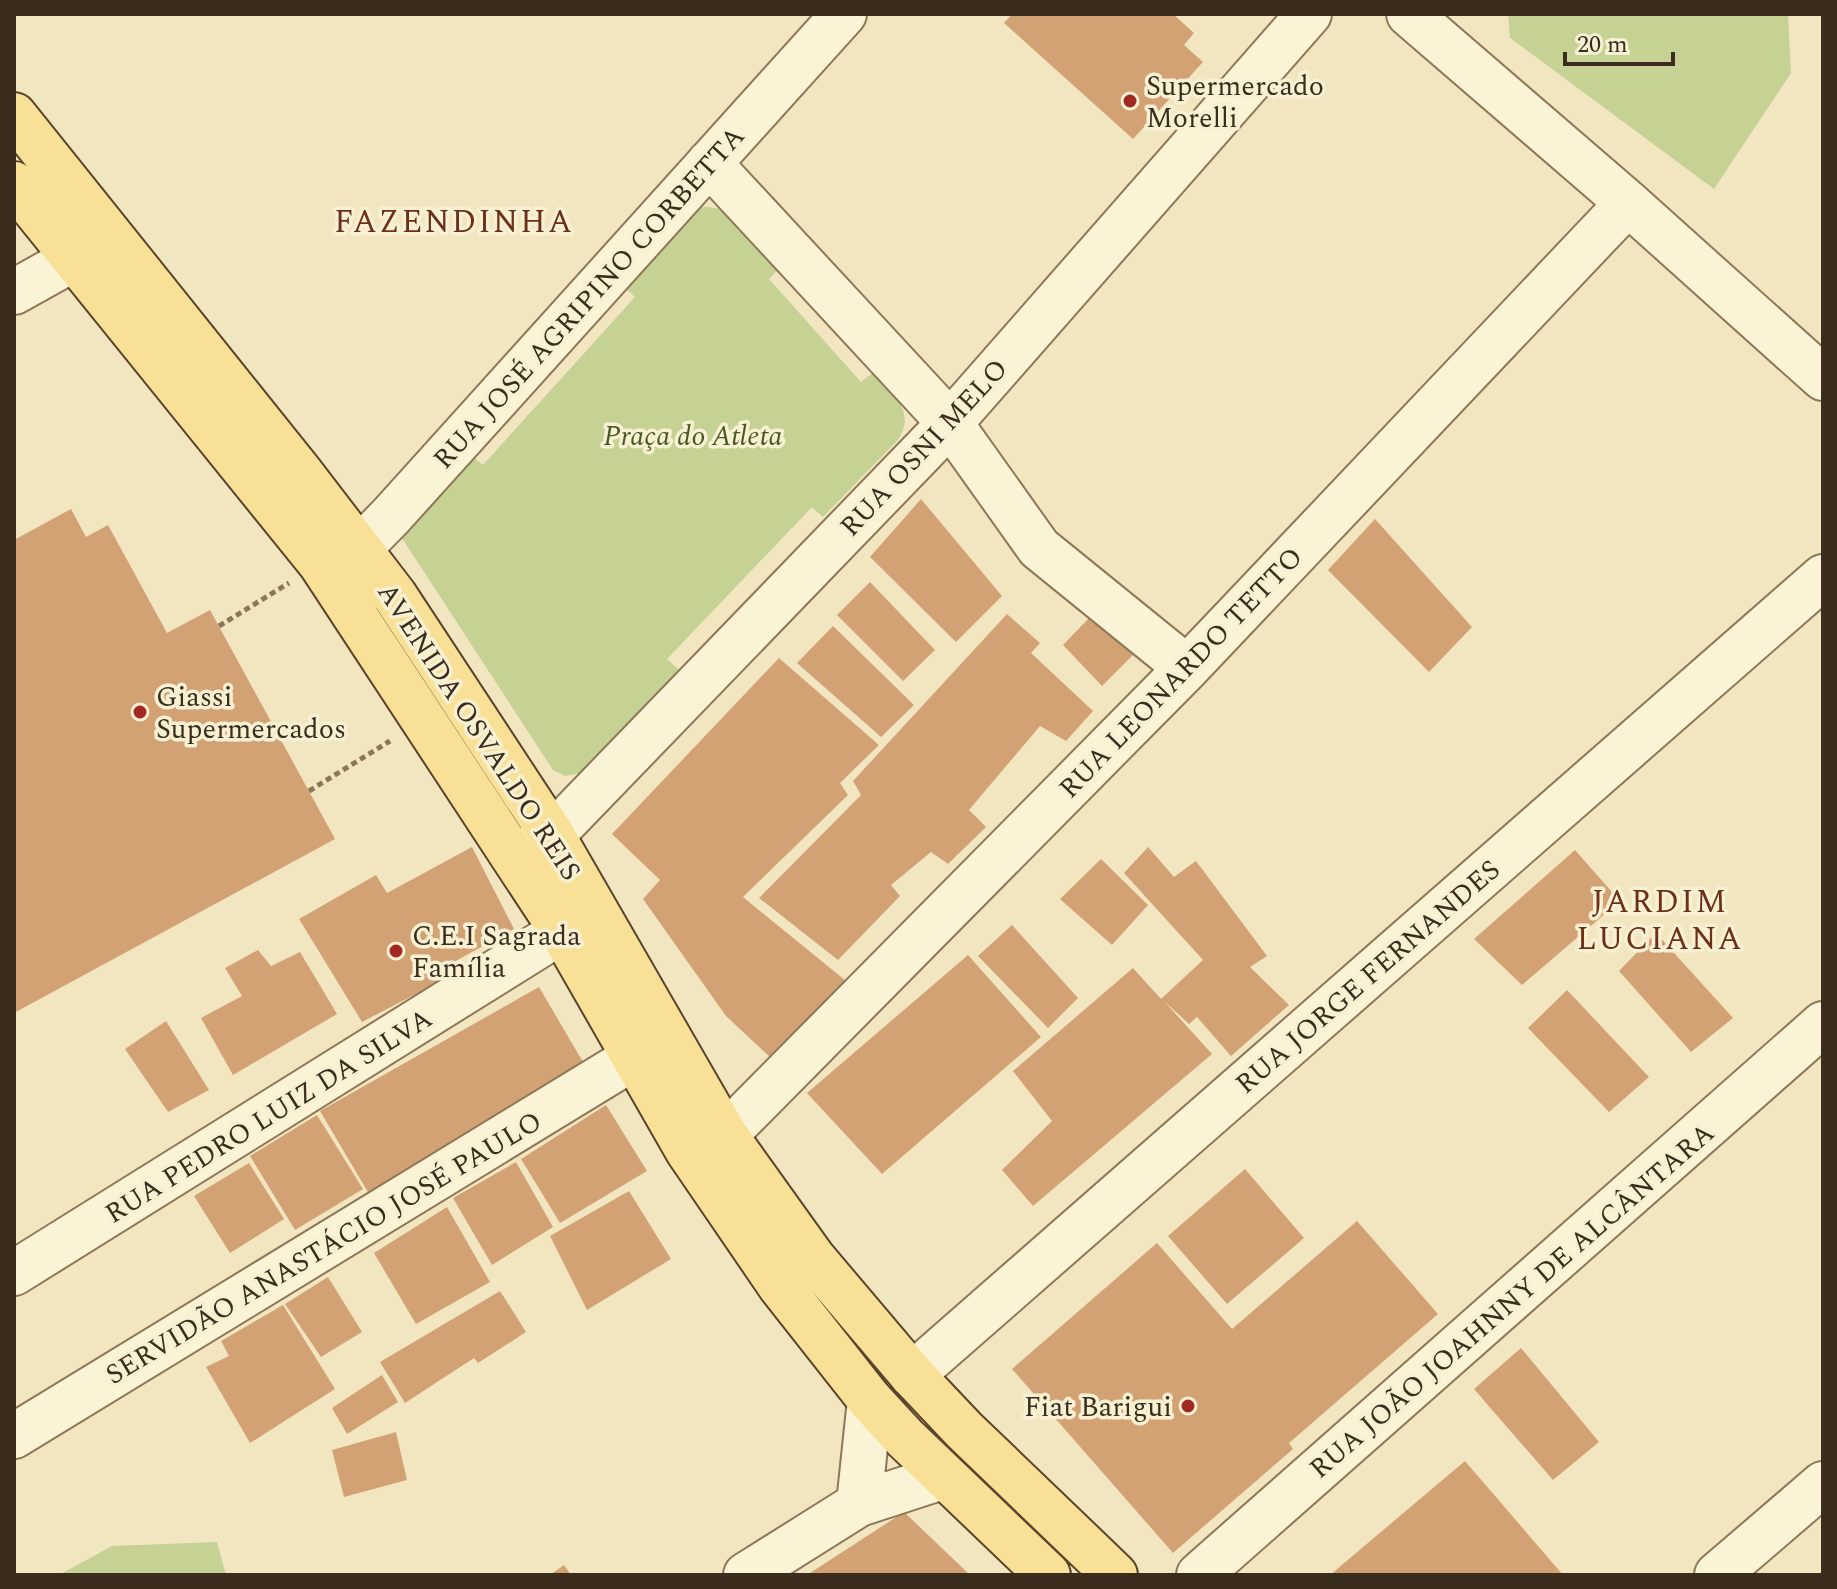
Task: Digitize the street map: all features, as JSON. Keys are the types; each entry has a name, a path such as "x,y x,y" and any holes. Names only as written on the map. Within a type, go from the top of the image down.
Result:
{"main road":[{"name":"AVENIDA OSVALDO REIS","path":"14,115 255,415 423,720 562,931 633,1058 734,1222 870,1400 942,1477 1048,1575"},
{"name":"AVENIDA OSVALDO REIS","path":"14,184 242,468 337,563 552,835 725,1135 813,1258 912,1375 964,1430 1115,1575"}],"street":[{"name":"RUA JOSÉ AGRIPINO CORBETTA","path":"337,563 844,14"},
{"name":"RUA OSNI MELO","path":"514,858 552,835 950,423 1309,14"},
{"path":"1409,14 1628,203 1823,378"},
{"path":"709,163 950,423 1039,548 1187,668"},
{"name":"RUA LEONARDO TETTO","path":"725,1135 1187,668 1628,203"},
{"path":"14,292 75,258"},
{"path":"242,468 252,459 256,447 255,415"},
{"name":"RUA JORGE FERNANDES","path":"912,1375 1823,577"},
{"name":"RUA PEDRO LUIZ DA SILVA","path":"14,1273 562,931"},
{"name":"RUA JOÃO JOAHNNY DE ALCÂNTARA","path":"1199,1575 1823,1024"},
{"name":"SERVIDÃO ANASTÁCIO JOSÉ PAULO","path":"14,1436 633,1058"},
{"path":"859,1504 870,1400"},
{"path":"746,1575 859,1504 942,1477"},
{"path":"1717,1575 1823,1484"}],"path":[{"path":"219,626 337,563"},
{"path":"309,791 423,720"}],"green space":[{"path":"1508,14 1788,14 1791,73 1714,189 1510,38"},
{"name":"Praça do Atleta","path":"697,208 724,209 780,268 769,279 861,382 874,372 888,388 904,412 903,431 897,441 823,517 812,507 667,659 679,670 581,773 565,776 553,770 398,532 469,454 483,465 635,297 622,285"},
{"path":"217,1542 226,1575 59,1575 112,1546"}],"building":[{"name":"Supermercado Morelli","path":"1012,14 1173,14 1194,33 1184,45 1203,62 1133,139 1004,23"},
{"path":"921,499 1002,596 956,642 870,557"},
{"name":"Giassi Supermercados","path":"71,509 86,537 108,525 167,633 210,610 335,839 14,1013 14,540"},
{"path":"1375,519 1472,627 1429,672 1328,570"},
{"path":"870,582 935,650 903,681 837,615"},
{"path":"1007,614 1040,643 1031,653 1093,711 1066,741 1040,726 969,810 986,827 948,864 931,852 891,885 900,896 838,960 759,898 861,795 853,781"},
{"path":"1092,615 1133,655 1102,686 1063,645"},
{"path":"833,626 914,705 881,737 797,663"},
{"path":"779,658 879,745 840,783 848,795 743,897 846,981 770,1057 726,1016 643,899 660,880 612,834"},
{"name":"C.E.I Sagrada Família","path":"472,847 514,929 432,974 437,983 362,1022 299,919 376,875 387,893"},
{"path":"1148,847 1174,877 1196,861 1267,956 1250,967 1289,1005 1231,1056 1197,1017 1189,1024 1164,1001 1212,1054 1033,1206 1002,1170 1052,1121 1013,1071 1133,968 1161,999 1203,960 1124,873"},
{"path":"1575,850 1620,901 1522,985 1474,939"},
{"path":"1101,859 1148,905 1112,945 1060,899"},
{"path":"1012,925 1078,998 1048,1028 978,956"},
{"path":"1656,933 1733,1018 1691,1052 1619,971"},
{"path":"258,950 271,966 300,952 337,1014 233,1075 201,1018 242,996 225,968"},
{"path":"968,955 1041,1037 882,1174 807,1093"},
{"path":"539,987 590,1074 372,1199 320,1111"},
{"path":"1567,990 1649,1077 1609,1112 1528,1028"},
{"path":"166,1021 209,1090 168,1112 125,1049"},
{"path":"606,1105 647,1171 560,1223 521,1159"},
{"path":"317,1115 363,1189 295,1230 250,1156"},
{"path":"516,1162 553,1227 492,1265 453,1198"},
{"path":"249,1163 284,1219 230,1253 194,1196"},
{"path":"1245,1169 1304,1238 1227,1304 1168,1236"},
{"path":"629,1191 671,1259 587,1310 550,1236"},
{"path":"447,1207 490,1282 416,1324 374,1253"},
{"name":"Fiat Barigui","path":"1357,1221 1438,1314 1289,1443 1293,1449 1173,1553 1012,1369 1157,1243 1232,1329"},
{"path":"328,1277 362,1332 321,1357 285,1304"},
{"path":"500,1291 526,1332 478,1363 474,1358 405,1403 380,1362"},
{"path":"283,1305 335,1389 250,1443 206,1367 229,1356 221,1341"},
{"path":"1521,1348 1599,1442 1553,1480 1474,1389"},
{"path":"382,1375 398,1402 347,1434 332,1408"},
{"path":"396,1432 407,1480 344,1497 332,1450"},
{"path":"1465,1461 1563,1575 1330,1575"},
{"path":"904,1512 970,1575 807,1575"},
{"path":"564,1565 571,1575 550,1575"}],"place":[{"name":"Supermercado Morelli","path":"1130,101"},
{"name":"Giassi Supermercados","path":"140,712"},
{"name":"C.E.I Sagrada Família","path":"396,951"},
{"name":"Fiat Barigui","path":"1188,1406"}],"district":[{"name":"FAZENDINHA","path":"454,221"},
{"name":"JARDIM LUCIANA","path":"1660,920"}]}
